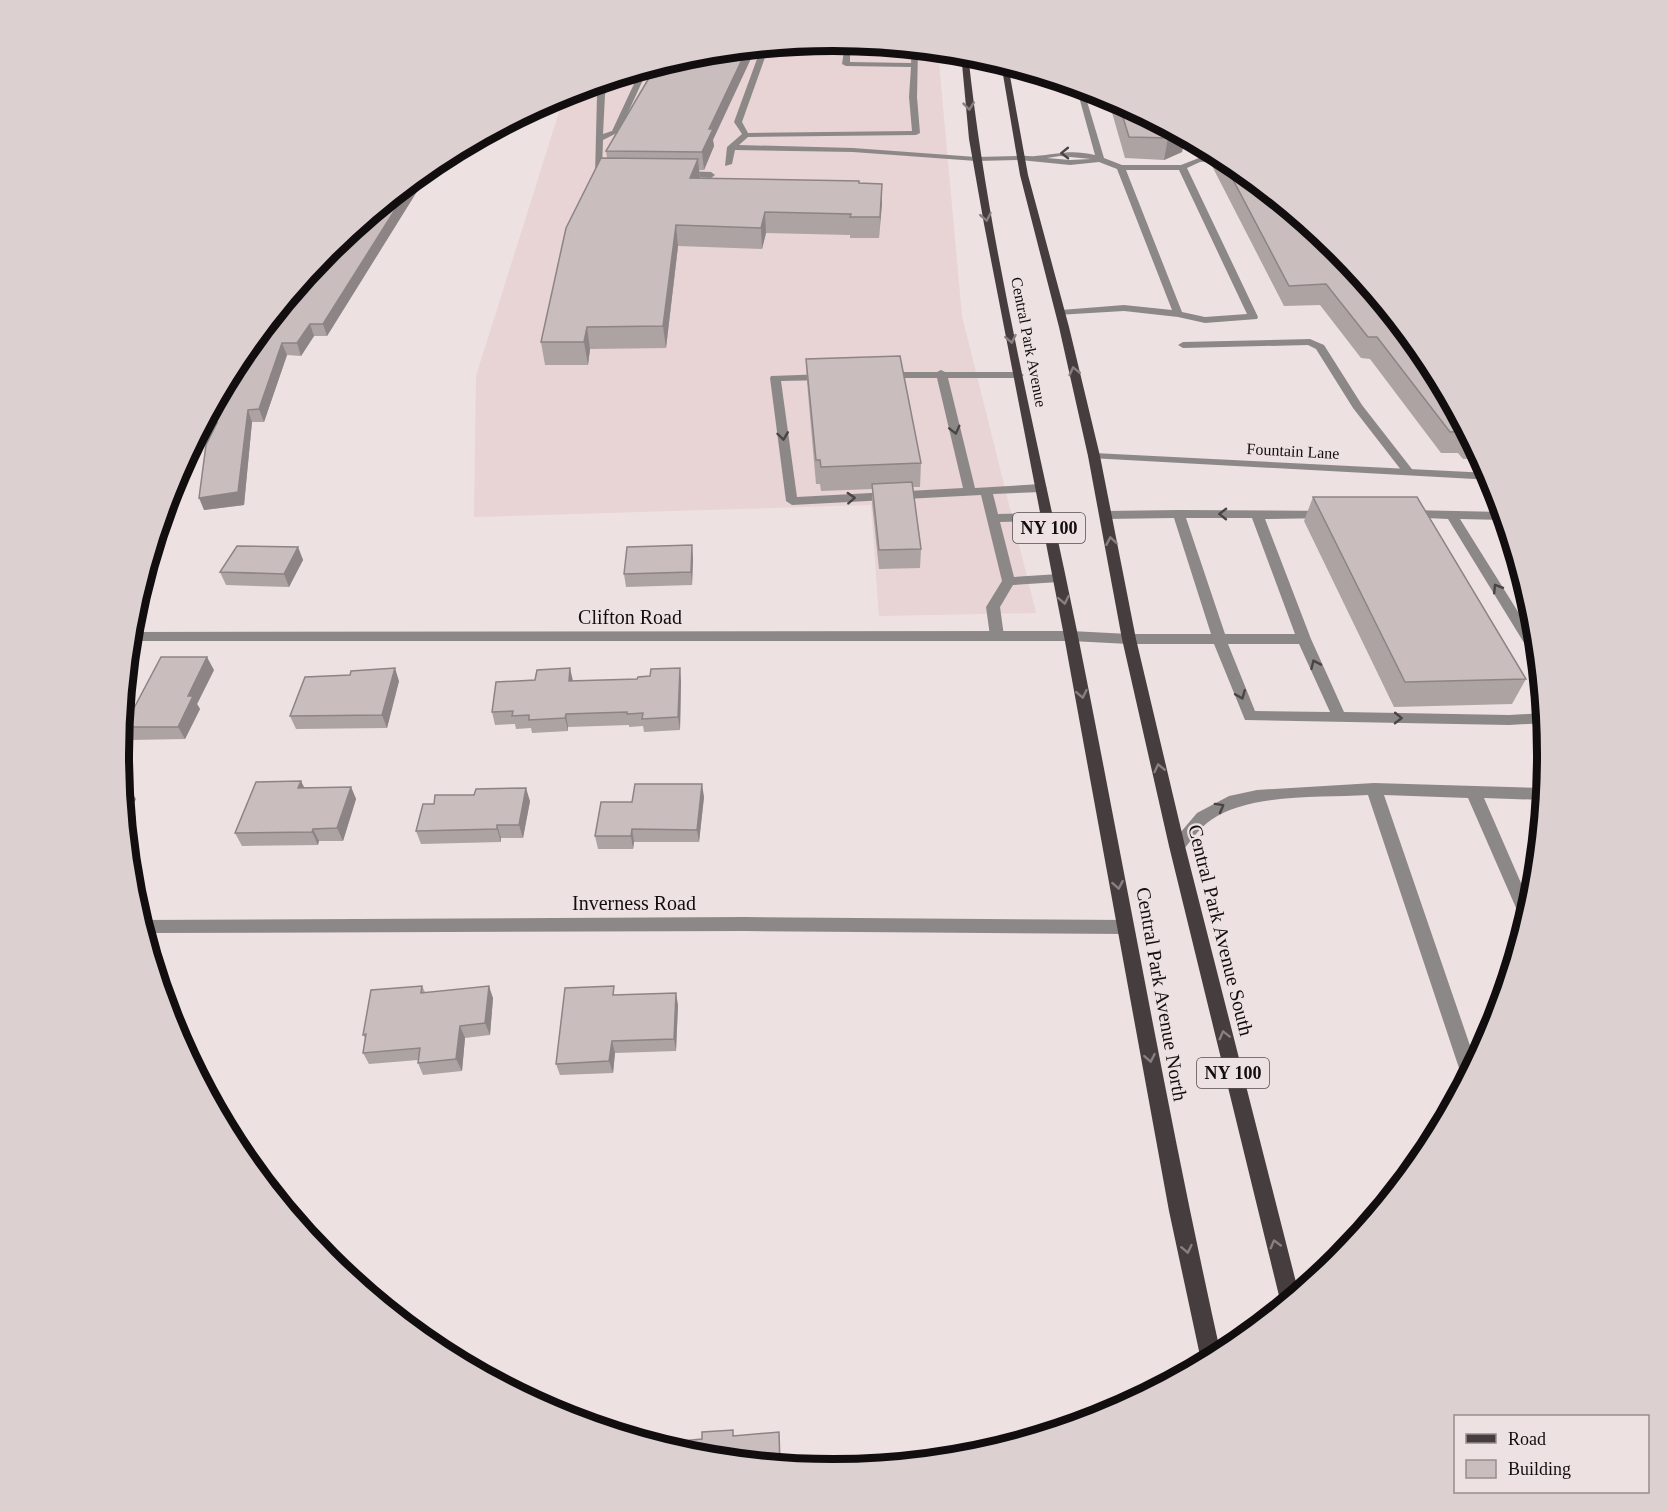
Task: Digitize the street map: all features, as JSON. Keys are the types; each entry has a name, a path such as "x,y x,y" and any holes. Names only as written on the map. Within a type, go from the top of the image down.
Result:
{"main road":[{"name":"Central Park Avenue","path":"965,64 976,159 1071,636"},
{"name":"Central Park Avenue","path":"1005,74 1020,158 1061,313 1094,456 1129,639"},
{"name":"Central Park Avenue North","path":"1071,636 1179,1210 1209,1351"},
{"name":"Central Park Avenue South","path":"1129,639 1177,846 1288,1293"}],"street":[{"path":"848,52 846,64 915,66"},
{"path":"746,135 738,122 763,55"},
{"path":"906,141 916,141 915,56"},
{"path":"1005,74 1010,74"},
{"path":"599,139 615,132 640,78"},
{"path":"602,90 598,173 621,173"},
{"path":"1082,97 1100,159"},
{"path":"728,164 731,147 746,135 880,137 916,133"},
{"path":"880,137 891,141"},
{"path":"880,137 880,143 890,146 917,146"},
{"path":"731,147 853,150 976,159 1020,158 1054,163 1087,163 1100,159 1121,168 1182,167 1199,160 1208,159"},
{"path":"1061,313 1124,308 1178,314 1205,320 1253,317 1182,167"},
{"path":"1121,168 1178,314"},
{"path":"666,174 711,175"},
{"path":"1183,345 1310,342 1320,347 1357,406 1409,473"},
{"path":"870,375 941,373 1019,375"},
{"path":"941,373 970,491"},
{"path":"834,376 775,378 792,501 1041,488"},
{"name":"Fountain Lane","path":"1094,456 1480,476"},
{"path":"986,490 1008,581 993,607 997,636"},
{"path":"1179,514 1220,641 1250,716 1536,718"},
{"path":"1255,514 1257,514 1304,639 1339,717"},
{"path":"1106,515 1336,514"},
{"path":"1393,514 1496,516"},
{"path":"1450,514 1527,637"},
{"path":"994,518 1047,517"},
{"path":"1008,581 1059,578"},
{"name":"Clifton Road","path":"140,637 1071,636 1220,641 1304,639"},
{"path":"1177,846 1203,817 1229,802 1257,796 1374,789 1536,794"},
{"path":"1374,789 1467,1064"},
{"path":"1473,791 1522,903"},
{"name":"Inverness Road","path":"150,926 757,924 1126,927"}],"shaded area":[{"path":"834,51 939,59 962,316 1036,613 879,616 871,505 474,517 476,376 561,106 607,88 651,75 742,57"}],"building":[{"path":"743,57 709,129 713,129 702,152 606,151 651,75"},
{"path":"1122,114 1171,137 1168,138 1129,137"},
{"path":"601,158 698,159 690,178 859,181 859,183 882,184 880,217 765,212 761,228 676,225 663,326 587,327 584,342 541,342 566,228"},
{"path":"1230,173 1298,226 1332,257 1363,291 1419,364 1444,403 1459,431 1450,432 1377,337 1368,337 1326,284 1289,286"},
{"path":"401,200 323,324 310,324 297,343 282,343 259,409 248,410 238,492 199,498 206,445 217,423 212,424 248,364 304,291 335,257"},
{"path":"900,356 921,463 821,467 820,460 816,460 806,359"},
{"path":"912,482 921,549 879,550 872,484"},
{"path":"1313,497 1417,497 1526,679 1405,682"},
{"path":"692,545 691,572 624,574 627,547"},
{"path":"237,546 298,547 284,574 220,572"},
{"path":"161,657 207,657 188,696 193,696 178,727 130,727 131,714"},
{"path":"395,668 382,715 290,716 305,677 350,675 351,671"},
{"path":"570,668 569,681 637,679 650,676 651,669 680,668 678,717 642,719 643,713 627,714 627,712 566,714 565,718 529,720 529,715 512,716 513,711 492,712 496,682 535,680 537,670"},
{"path":"301,781 298,788 351,787 337,828 313,829 312,832 235,833 256,782"},
{"path":"635,784 702,784 697,830 632,829 631,836 595,836 601,802 632,802"},
{"path":"526,788 519,825 497,825 497,829 416,831 423,804 434,804 435,795 474,795 476,789"},
{"path":"422,986 421,993 489,986 485,1023 460,1026 456,1059 418,1063 420,1048 363,1053 366,1034 363,1035 371,990"},
{"path":"614,986 613,995 676,993 674,1039 612,1041 609,1061 556,1064 565,988"},
{"path":"733,1430 733,1436 779,1432 780,1457 742,1454 676,1442 702,1439 702,1432"}]}
